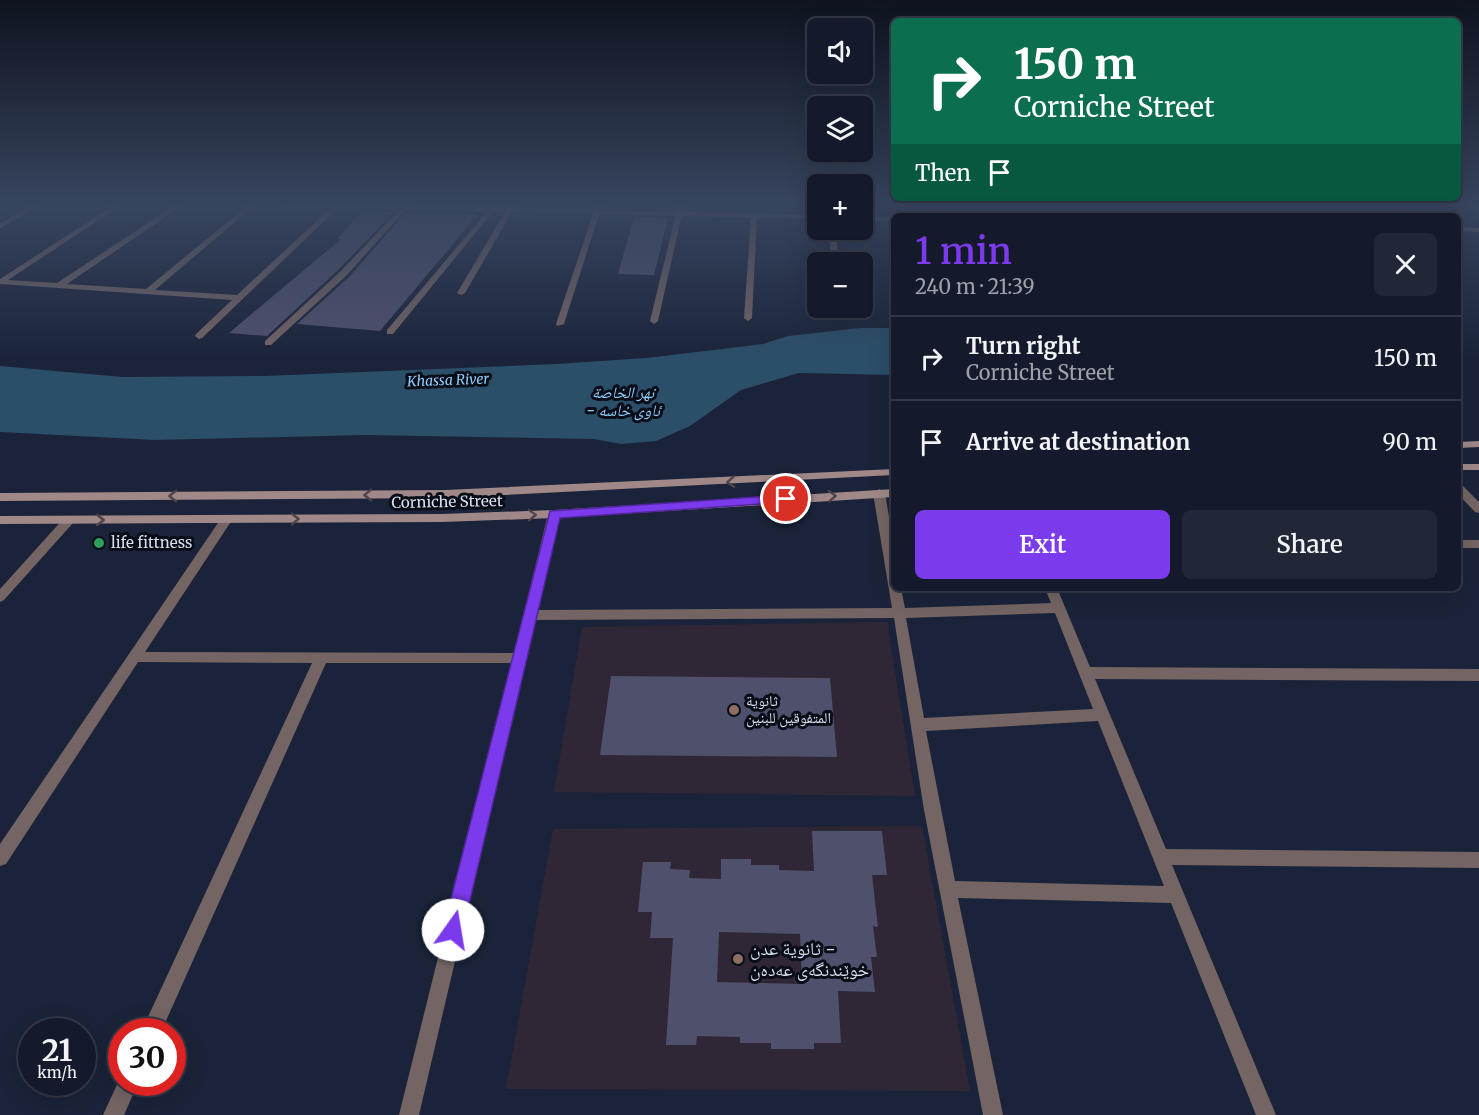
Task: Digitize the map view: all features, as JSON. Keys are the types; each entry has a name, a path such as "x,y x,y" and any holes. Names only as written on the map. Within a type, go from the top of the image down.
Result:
{"main road":[{"path":"1461,445 1479,444"},
{"path":"1461,467 1479,467"},
{"name":"Corniche Street","path":"0,497 446,494 891,472"},
{"name":"Corniche Street","path":"0,520 226,520 554,514 891,493"}],"street":[{"path":"0,282 39,257"},
{"path":"59,286 102,257"},
{"path":"149,291 190,257"},
{"path":"199,336 283,257"},
{"path":"268,343 359,257"},
{"path":"390,332 452,257"},
{"path":"461,293 482,257"},
{"path":"560,324 581,257"},
{"path":"654,321 669,257"},
{"path":"748,318 752,257"},
{"path":"0,282 239,298"},
{"path":"1461,491 1479,509"},
{"path":"879,493 891,565"},
{"path":"409,1115 554,514"},
{"path":"0,597 69,520"},
{"path":"0,858 226,520"},
{"path":"1461,544 1479,544"},
{"path":"895,591 917,725 993,1115"},
{"path":"1052,591 1266,1115"},
{"path":"529,615 899,613 1059,608"},
{"path":"134,657 519,658"},
{"path":"157,1018 321,658"},
{"path":"1086,673 1479,675"},
{"path":"917,725 1104,714"},
{"path":"1161,857 1479,860"},
{"path":"948,889 1177,896"},
{"path":"113,1115 122,1096"}],"shaded area":[{"name":"ثانوية المتفوقين للبنين","path":"887,622 915,796 554,792 582,627"},
{"name":"ثانوية عدن - خوێندنگەی عەدەن","path":"922,826 970,1091 506,1089 553,829"}],"water":[{"name":"نهر الخاصة - ئاوی خاسە","path":"860,328 891,328 891,375 799,373 741,390 690,426 656,441 621,444 594,439 364,435 155,440 0,432 0,366 122,377 264,376 646,358 763,344 788,336"}],"building":[{"path":"320,257 351,257 267,336 229,333"},
{"path":"367,257 442,257 380,331 297,324 349,277"},
{"path":"623,257 658,257 654,275 618,274"},
{"path":"611,676 830,678 837,757 600,755"},
{"path":"812,831 882,831 887,875 872,875 878,927 873,926 877,957 871,957 875,992 838,991 841,1043 814,1043 814,1049 771,1049 771,1043 740,1043 740,1037 697,1036 696,1045 666,1045 673,938 650,938 652,912 638,912 643,862 671,862 670,869 690,870 689,878 721,879 721,859 751,859 751,865 779,865 779,870 814,871","holes":["719,932 800,934 802,984 717,982"]}],"place":[{"name":"life fittness","path":"99,543"},
{"name":"ثانوية المتفوقين للبنين","path":"734,710"},
{"name":"ثانوية عدن - خوێندنگەی عەدەن","path":"738,959"}],"route":[{"path":"453,930 554,514 786,499"}],"water label":[{"name":"Khassa River","path":"448,380"}]}
